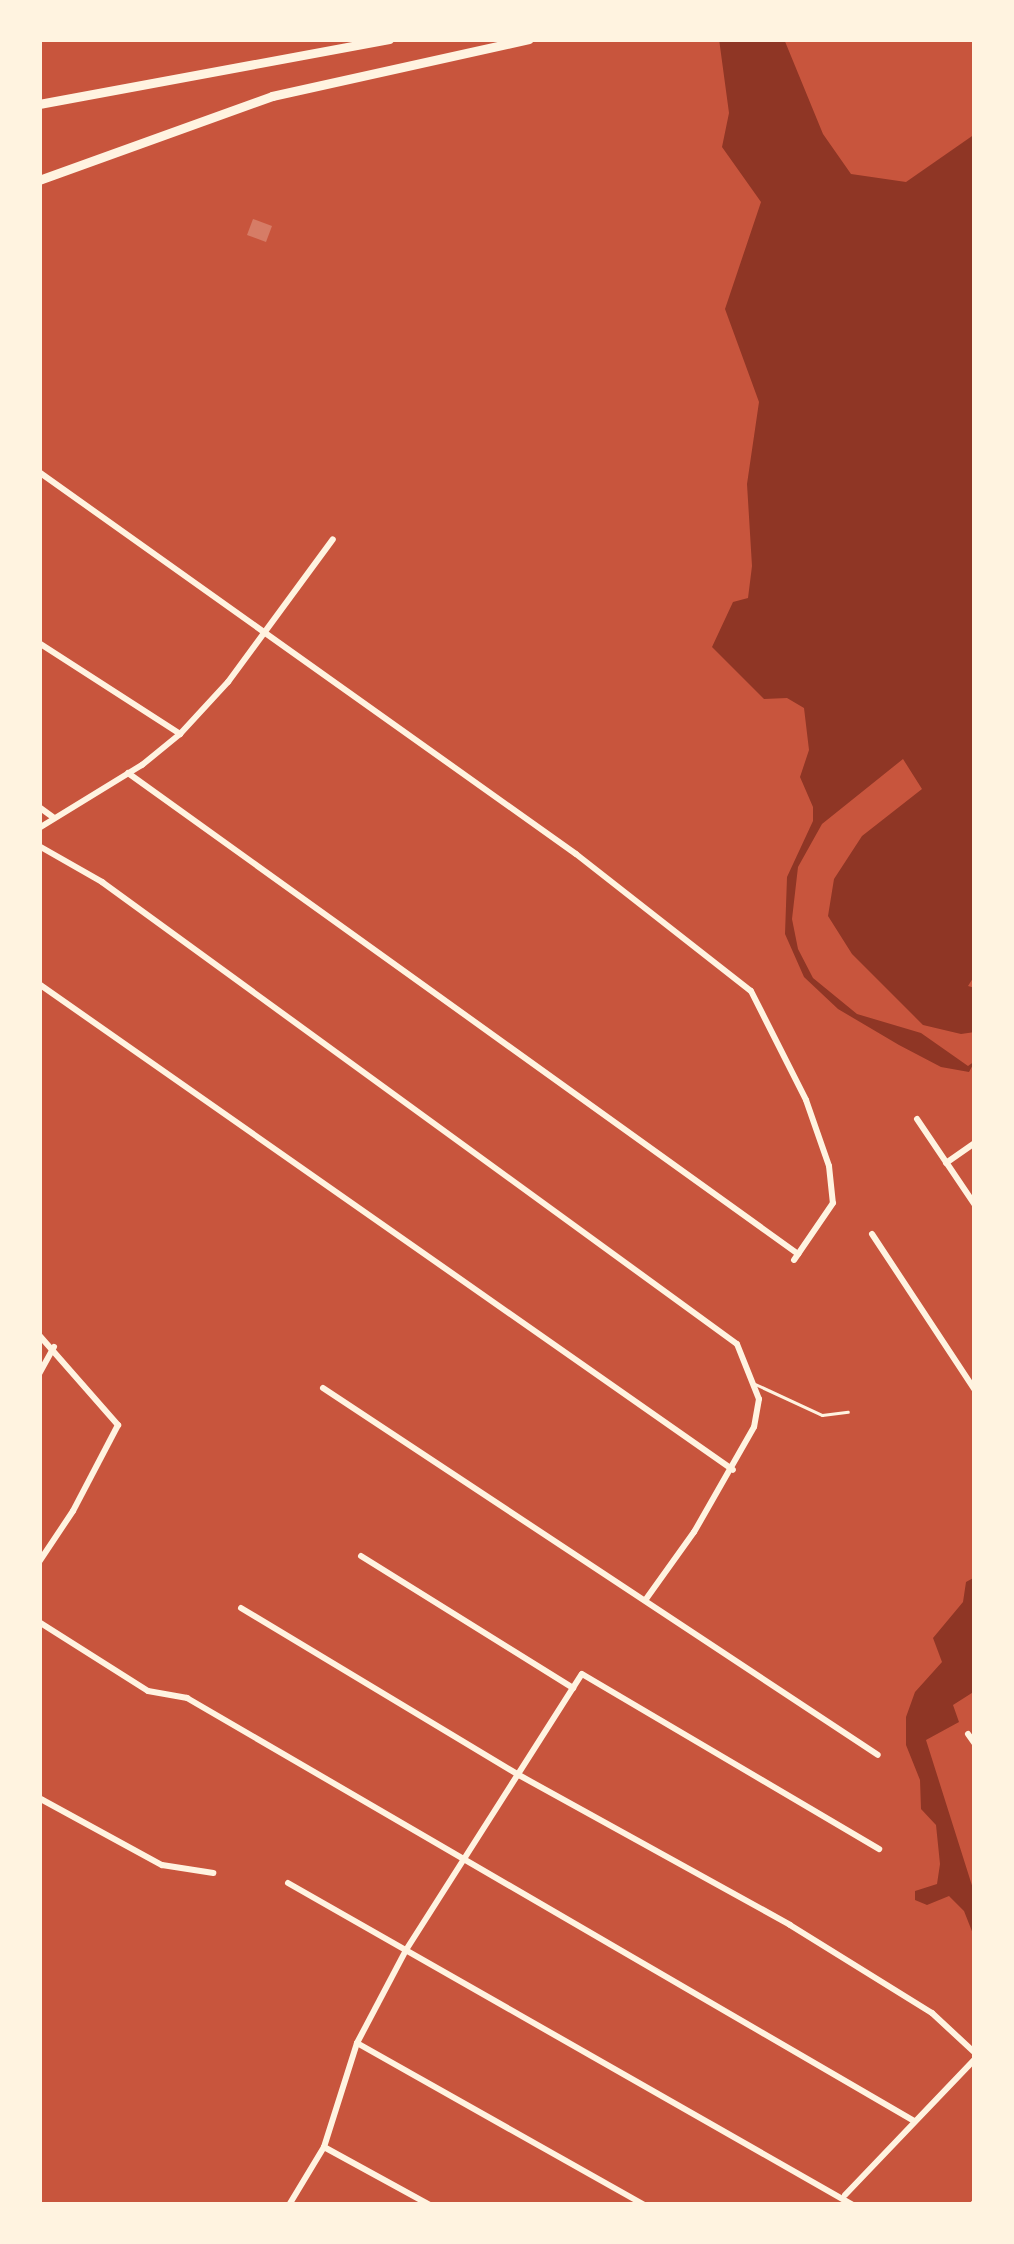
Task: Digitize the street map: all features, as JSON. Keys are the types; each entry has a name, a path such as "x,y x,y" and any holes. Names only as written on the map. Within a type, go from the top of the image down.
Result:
{"main road":[{"path":"39,104 389,39"},
{"path":"39,181 272,96 530,39"}],"street":[{"path":"39,472 576,854 752,991 806,1100 829,1166 833,1203 796,1257 128,772"},
{"path":"39,828 180,734 228,682 333,539"},
{"path":"39,643 180,734"},
{"path":"39,807 53,817"},
{"path":"39,846 102,882 736,1345 760,1412 733,1470 646,1599"},
{"path":"39,984 733,1470"},
{"path":"917,1119 975,1205"},
{"path":"946,1163 975,1143"},
{"path":"872,1234 975,1390"},
{"path":"39,1336 54,1347 72,1378 118,1425 73,1511 39,1562"},
{"path":"39,1374 54,1347"},
{"path":"323,1388 878,1755"},
{"path":"362,1556 573,1688"},
{"path":"241,1608 517,1774 790,1925 932,2014 975,2056 844,2197"},
{"path":"39,1622 148,1690 187,1698 914,2121"},
{"path":"289,2205 323,2147 357,2043 406,1950 582,1675 879,1849"},
{"path":"968,1735 975,1744"},
{"path":"39,1798 162,1865 213,1873"},
{"path":"288,1883 854,2205"},
{"path":"357,2043 645,2205"},
{"path":"323,2147 430,2205"}],"lane":[{"path":"753,1383 822,1415 848,1412"}],"shaded area":[{"path":"719,39 784,39 823,134 851,174 906,182 975,134 975,975 968,986 975,988 975,1032 961,1034 923,1025 852,954 828,916 834,879 862,836 922,789 903,759 822,824 798,867 792,919 798,949 813,978 857,1014 921,1033 968,1066 975,1061 969,1072 941,1067 899,1045 838,1009 804,977 785,934 787,877 813,821 813,807 800,777 809,750 804,708 787,698 764,699 712,647 733,602 748,598 752,566 747,484 759,402 725,309 761,202 722,147 729,113"},
{"path":"975,1577 975,1691 953,1705 959,1722 926,1740 975,1895 975,1939 964,1911 949,1896 927,1905 915,1900 915,1891 937,1884 940,1864 936,1825 921,1809 920,1780 906,1745 906,1717 915,1692 942,1662 933,1638 963,1602 966,1582"}],"building":[{"path":"253,219 272,226 266,242 247,235"}]}
